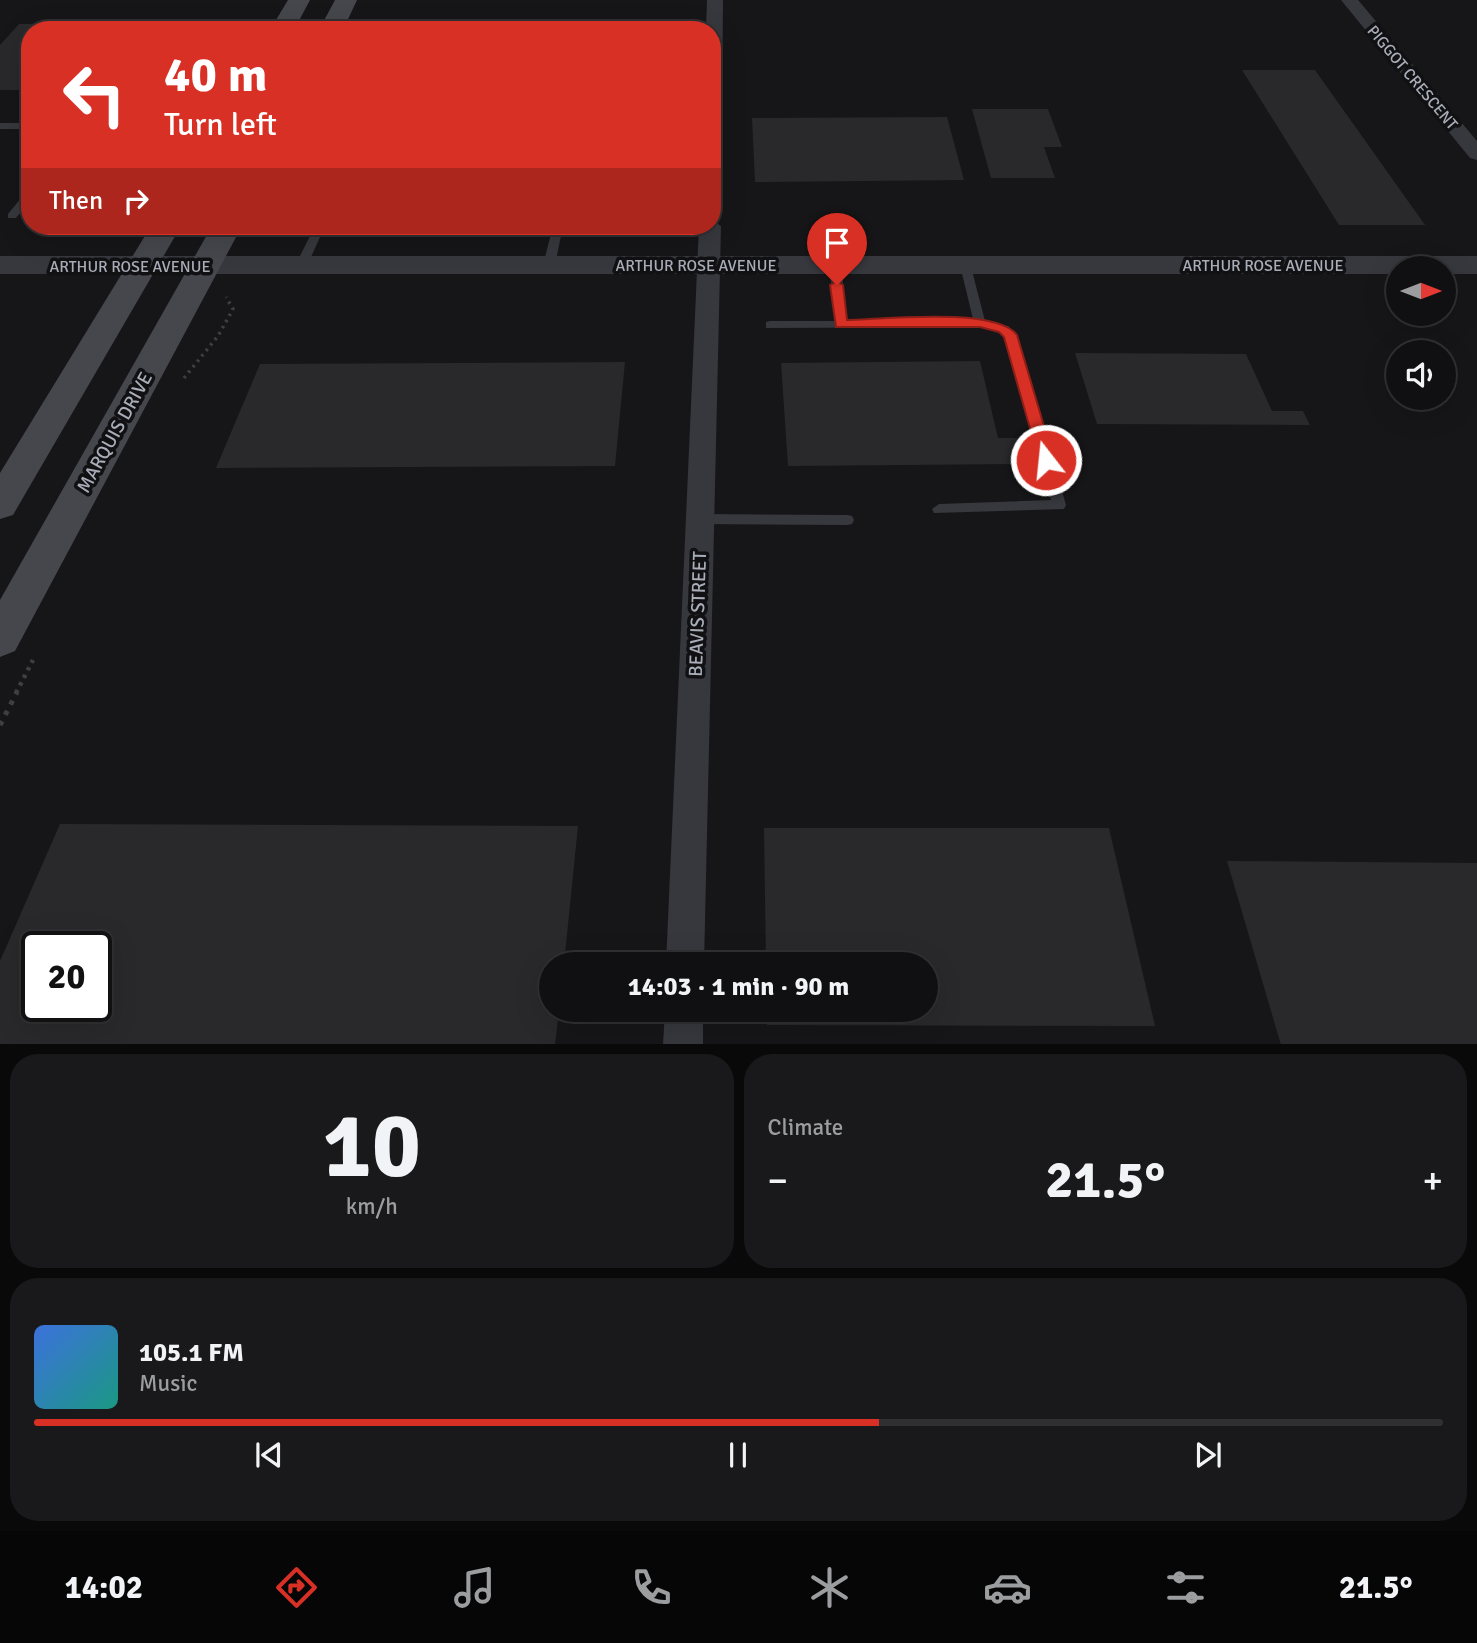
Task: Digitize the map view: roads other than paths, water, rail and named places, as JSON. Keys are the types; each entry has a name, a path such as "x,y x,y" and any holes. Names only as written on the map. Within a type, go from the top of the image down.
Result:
{"main road":[{"path":"287,21 299,0"},
{"path":"336,21 346,0"},
{"path":"0,505 161,235"},
{"name":"MARQUIS DRIVE","path":"0,639 222,235"}],"street":[{"path":"715,0 715,21"},
{"name":"PIGGOT CRESCENT","path":"1349,0 1477,154"},
{"path":"709,265 710,235"},
{"name":"ARTHUR ROSE AVENUE","path":"0,265 1477,265"},
{"name":"BEAVIS STREET","path":"685,952 709,265"},
{"path":"683,1044 684,1022"}],"lane":[{"path":"0,126 21,126"},
{"path":"12,216 21,205"},
{"path":"301,266 316,235"},
{"path":"549,265 556,235"},
{"path":"835,265 841,324"},
{"path":"966,265 980,323"},
{"path":"770,324 980,323 1004,329 1011,335 1059,505 939,509"},
{"path":"700,519 848,520"}]}
